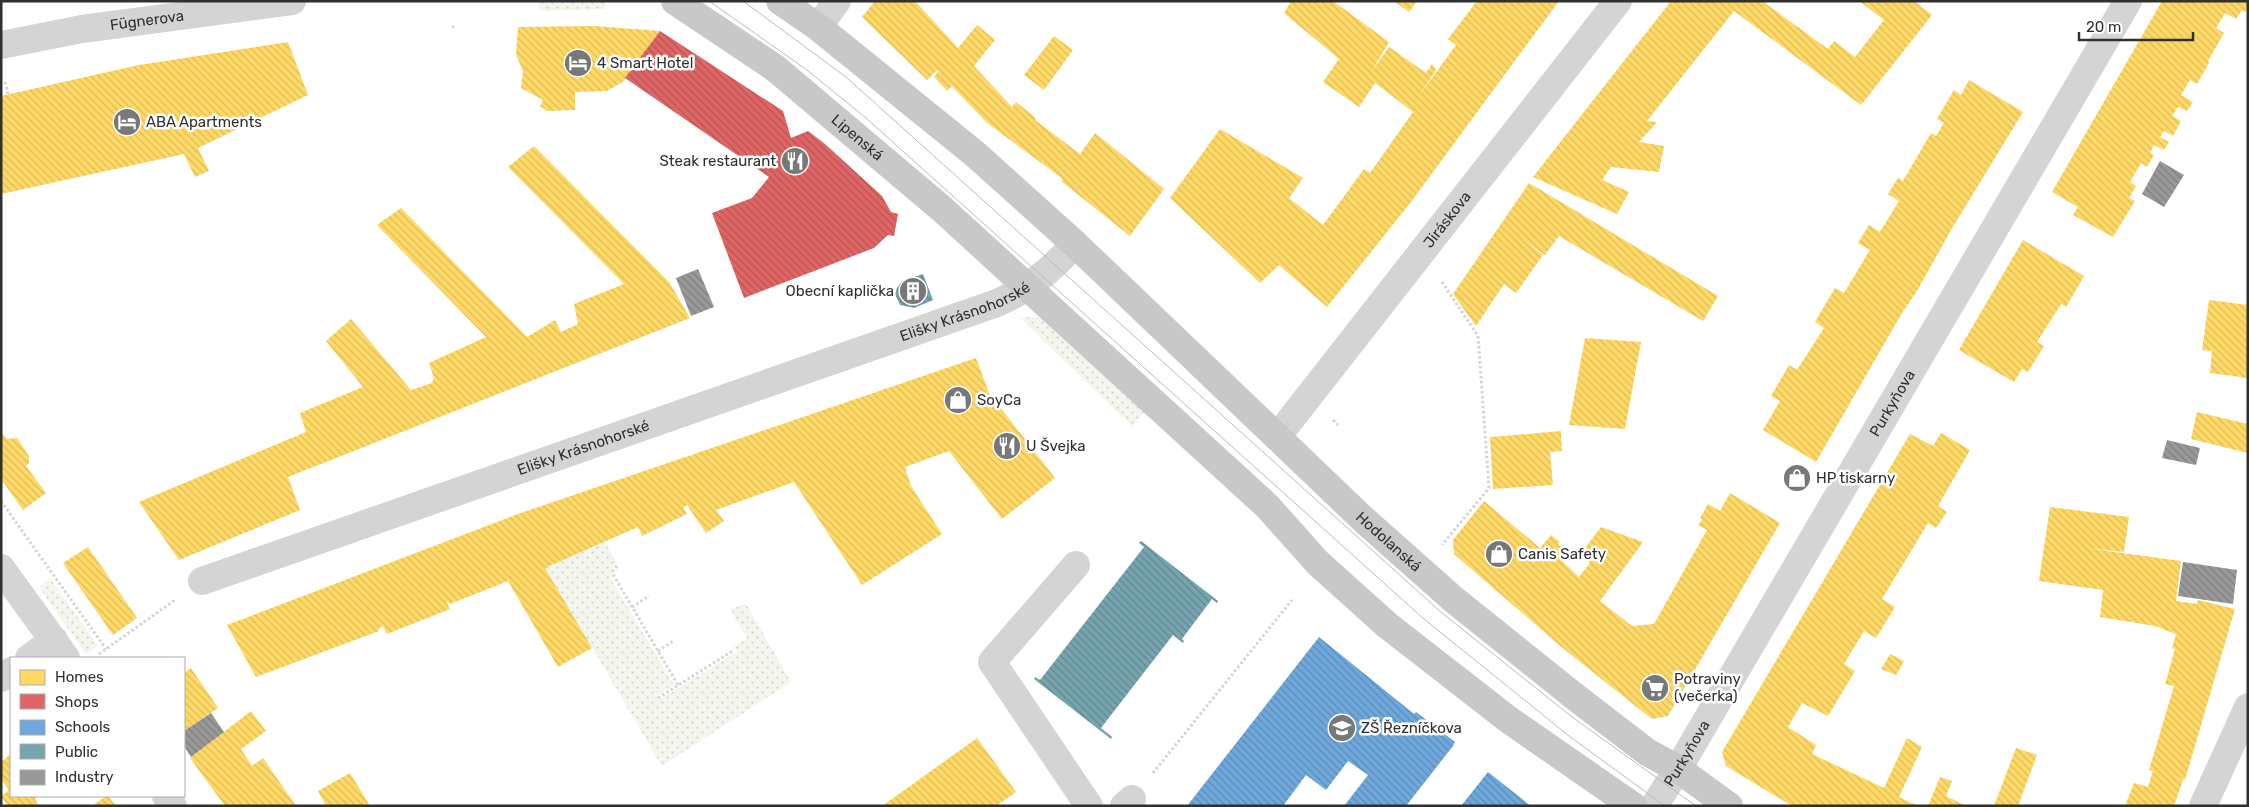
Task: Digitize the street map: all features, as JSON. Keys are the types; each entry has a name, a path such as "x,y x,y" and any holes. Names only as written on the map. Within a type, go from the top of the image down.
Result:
{"main road":[{"name":"Lipenská","path":"675,1 775,68 942,209 1266,506 1318,563 1387,625 1509,720 1633,806"},
{"path":"780,1 818,27 975,154 1075,244"},
{"name":"Hodolanská","path":"1075,244 1277,437 1452,599 1647,752 1678,769 1729,806"}],"street":[{"name":"Fügnerova","path":"1,45 82,29 292,1"},
{"path":"818,27 837,1"},
{"name":"Jiráskova","path":"1277,437 1618,1"},
{"name":"Purkyňova","path":"1654,806 1678,769 2128,1"},
{"name":"Elišky Krásnohorské","path":"202,580 998,303 1027,288 1056,265 1075,244"},
{"path":"1076,565 992,662 1089,806"},
{"path":"1,568 60,649 32,657"},
{"path":"2203,806 2248,707"}],"path":[{"path":"452,27 456,26"},
{"path":"5,82 8,94"},
{"path":"1440,279 1478,336 1489,488 1440,547"},
{"path":"1,500 106,649"},
{"path":"618,566 613,574 678,686"},
{"path":"94,657 202,580"},
{"path":"632,606 649,596"},
{"path":"1128,802 1292,600"},
{"path":"658,652 676,640"},
{"path":"658,698 734,650"}],"shaded area":[{"path":"537,1 606,1 605,9 540,11"},
{"path":"1020,318 1042,318 1147,409 1132,426"},
{"path":"605,542 617,564 612,568 611,579 674,685 656,696 659,700 737,652 734,647 747,638 730,609 746,604 791,682 662,766 545,568"},
{"path":"50,578 98,646 86,654 39,587"}],"building: Homes":[{"path":"875,1 915,1 958,48 977,25 995,40 974,66 1012,107 1016,102 1036,118 1035,120 1080,154 1095,133 1164,189 1130,236 1061,181 1063,179 986,122 952,86 947,91 934,77 939,71 937,70 927,80 862,17"},
{"path":"1291,1 1333,1 1389,42 1372,71 1389,47 1426,73 1432,64 1436,70 1418,97 1456,45 1448,39 1477,1 1559,1 1411,202 1327,307 1279,265 1260,283 1170,198 1220,129 1303,178 1289,198 1323,225 1364,169 1370,173 1413,112 1375,83 1359,107 1323,82 1339,59 1284,13"},
{"path":"1394,1 1417,1 1409,12"},
{"path":"1671,1 1762,1 1828,49 1834,41 1855,57 1884,20 1859,1 1914,1 1932,15 1861,105 1734,11 1647,121 1657,122 1639,142 1664,146 1659,172 1611,167 1602,180 1629,192 1617,214 1533,177"},
{"path":"2162,1 2248,1 2248,7 2245,12 2242,10 2236,19 2225,13 2216,28 2224,33 2208,61 2209,63 2197,84 2190,80 2181,95 2193,102 2187,111 2178,107 2172,116 2181,121 2173,136 2164,131 2160,137 2169,142 2164,150 2154,145 2150,153 2154,155 2147,167 2141,163 2130,182 2136,186 2129,198 2135,201 2113,237 2073,215 2078,207 2052,192"},
{"name":"4 Smart Hotel","path":"594,26 660,31 624,81 607,91 575,92 575,110 547,111 540,106 543,100 521,88 523,72 516,54 518,27"},
{"path":"1054,36 1073,50 1044,90 1024,75"},
{"name":"ABA Apartments","path":"288,42 308,95 198,148 209,171 195,177 184,154 1,194 1,96 139,65"},
{"path":"1969,80 2023,112 1951,230 1816,462 1763,430 1780,401 1771,396 1789,365 1797,370 1824,328 1815,322 1835,288 1844,293 1870,250 1858,243 1869,225 1880,232 1899,201 1888,194 1898,178 1903,181 1931,133 1936,136 1944,123 1937,119 1954,90 1961,95"},
{"path":"534,146 669,282 690,318 288,477 300,510 179,560 139,502 306,432 300,413 363,387 326,341 351,319 411,390 432,383 434,378 429,363 486,337 377,225 401,208 527,337 555,320 561,332 578,324 574,304 624,284 508,167"},
{"path":"1529,183 1718,296 1703,321 1559,236 1545,255 1519,237 1543,255 1516,293 1504,284 1476,326 1453,294"},
{"path":"2023,240 2084,276 2066,307 2061,304 2037,342 2044,346 2028,372 2022,369 2014,382 1959,350"},
{"path":"2209,300 2248,305 2248,378 2210,373 2212,351 2202,350"},
{"path":"1585,338 1641,342 1625,429 1569,425"},
{"path":"976,358 989,393 1055,478 1002,519 949,451 905,467 911,486 942,534 862,585 794,482 716,510 724,521 706,533 687,505 683,508 687,514 642,536 638,527 545,568 592,648 558,667 508,581 450,604 446,601 450,609 387,634 383,626 378,629 379,631 256,677 227,625 515,515"},
{"path":"2197,412 2248,424 2248,453 2191,439"},
{"path":"1561,431 1562,451 1550,452 1553,485 1493,489 1490,437"},
{"path":"1,432 7,439 17,438 29,456 29,463 26,466 46,493 23,510 3,482 1,484"},
{"path":"1941,433 1970,450 1938,506 1947,512 1936,528 1928,523 1882,599 1895,607 1876,638 1864,631 1844,664 1855,671 1828,716 1802,703 1788,727 1816,745 1812,754 1884,788 1907,738 1922,747 1899,797 1918,806 1792,806 1726,766 1722,752 1910,434 1933,446"},
{"path":"1730,493 1780,523 1668,716 1652,719 1565,650 1454,554 1453,540 1484,501 1540,548 1551,535 1560,542 1558,544 1564,550 1558,557 1579,577 1590,563 1580,555 1601,527 1643,542 1600,601 1632,626 1654,624 1707,530 1698,525 1708,504 1720,511"},
{"path":"2050,507 2129,517 2124,552 2085,548 2181,561 2176,601 2197,604 2198,600 2235,609 2185,780 2171,776 2183,780 2174,806 2125,806 2134,783 2148,787 2153,771 2149,770 2174,686 2165,684 2175,649 2172,648 2176,634 2155,626 2100,617 2103,590 2039,581"},
{"path":"88,547 137,618 113,635 63,563"},
{"path":"1890,654 1904,661 1896,675 1881,669"},
{"path":"191,668 218,708 185,730 185,672"},
{"path":"251,711 266,731 241,749 252,766 263,758 296,806 225,806 190,758"},
{"path":"977,738 1016,792 996,806 886,806 885,804"},
{"path":"2016,748 2037,755 2018,806 1994,806"},
{"path":"10,755 10,797 38,797 35,799 39,806 8,806 1,796 9,790 1,779 1,762"},
{"path":"350,773 370,806 326,806 318,791"},
{"path":"1940,777 1952,781 1946,796 1966,806 1928,806"},
{"path":"105,797 109,797 116,806 92,806"}],"building: Shops":[{"name":"Steak restaurant","path":"660,31 783,111 791,138 808,131 825,144 882,196 891,212 898,214 894,236 888,235 874,248 744,298 712,213 752,198 769,177 625,78"}],"building: Schools":[{"name":"ZŠ Řezníčkova","path":"1319,637 1414,714 1416,712 1455,742 1453,746 1406,806 1344,806 1368,775 1348,761 1326,790 1306,775 1283,806 1187,806"},
{"path":"1488,772 1531,806 1461,806"}],"building: Public":[{"name":"Obecní kaplička","path":"923,274 933,300 914,308 900,305 895,294 902,281"},
{"path":"1141,541 1218,601 1217,603 1212,599 1182,639 1183,643 1173,635 1101,728 1112,737 1111,739 1034,679 1035,677 1040,680 1144,547 1139,543"}],"building: Industry":[{"path":"2160,161 2184,175 2164,207 2142,194"},
{"path":"698,269 714,307 691,316 676,278"},
{"path":"2167,440 2200,448 2196,465 2162,458"},
{"path":"2183,562 2237,570 2233,604 2178,596"},
{"path":"211,713 224,732 191,757 185,748 185,730"}],"tram line":[{"path":"709,1 807,70 866,118 1424,619 1569,736 1665,806"},
{"path":"743,1 846,77 1442,613 1572,717 1696,806"}],"place":[{"name":"4 Smart Hotel","path":"578,63"},
{"name":"ABA Apartments","path":"127,122"},
{"name":"Steak restaurant","path":"795,161"},
{"name":"Obecní kaplička","path":"913,291"},
{"name":"SoyCa","path":"958,400"},
{"name":"U Švejka","path":"1007,446"},
{"name":"HP tiskarny","path":"1797,478"},
{"name":"Canis Safety","path":"1499,554"},
{"name":"Potraviny (večerka)","path":"1655,688"},
{"name":"ZŠ Řezníčkova","path":"1342,728"}]}
